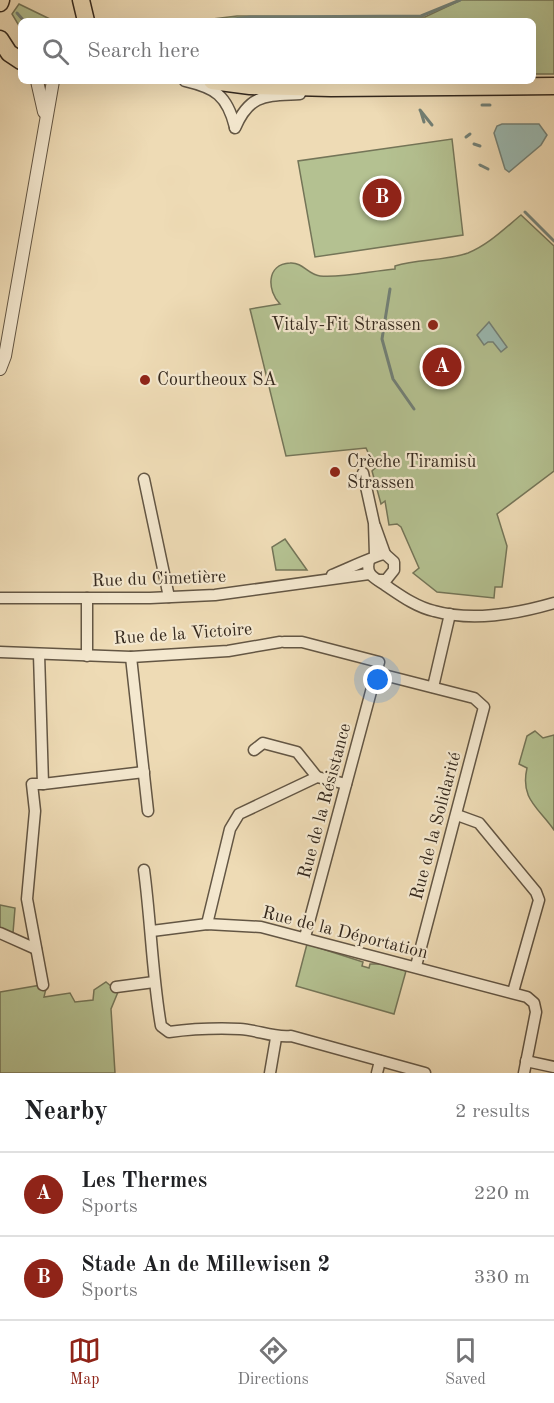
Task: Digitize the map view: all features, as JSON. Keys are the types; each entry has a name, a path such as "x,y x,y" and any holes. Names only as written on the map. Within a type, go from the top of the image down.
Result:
{"main road":[{"path":"81,0 85,18"},
{"path":"0,40 9,52 18,59"},
{"path":"235,84 331,88 554,86"}],"street":[{"path":"38,84 44,123"},
{"path":"0,369 5,356 52,84"},
{"path":"196,84 209,87 225,100 235,128 241,113 262,96 307,94 331,88"},
{"path":"363,473 374,523 376,557 374,577 410,602 433,611 450,614 508,615 554,603"},
{"path":"144,479 169,597"},
{"path":"376,557 394,562 393,574 410,602"},
{"name":"Rue du Cimetière","path":"318,580 376,557"},
{"name":"Rue du Cimetière","path":"0,598 169,597 226,593 318,580 374,577 386,580 393,574"},
{"name":"Rue de la Victoire","path":"87,598 87,656"},
{"path":"376,673 432,687 450,614"},
{"name":"Rue de la Victoire","path":"0,652 130,657 228,651 282,642 302,642 379,662 376,673"},
{"path":"39,654 43,784"},
{"path":"130,657 148,811"},
{"name":"Rue de la Résistance","path":"305,937 376,673"},
{"name":"Rue de la Solidarité","path":"416,966 484,713 484,707 474,698 432,687"},
{"path":"254,750 263,743 297,752 317,777 346,784"},
{"path":"43,985 27,899 35,811 32,784 144,772"},
{"path":"207,924 230,829 239,814 317,777"},
{"path":"457,814 478,823 536,892 539,900 513,992"},
{"path":"144,870 152,931 154,982 161,1026 164,1030 169,1032 241,1029 269,1034 276,1038 291,1036 425,1073"},
{"name":"Rue de la Déportation","path":"152,931 207,924 261,927 513,992 527,997 534,1003 536,1012 526,1061"},
{"path":"0,933 36,949"},
{"path":"116,987 154,982"},
{"path":"270,1073 276,1038"},
{"path":"377,1073 380,1061"},
{"path":"524,1073 526,1061 554,1067"}],"green space":[{"path":"461,0 554,0 554,74 536,74 536,18 221,18 237,16 425,17"},
{"path":"19,4 48,18 18,18 18,24 12,14"},
{"path":"452,139 463,235 315,257 298,161"},
{"path":"521,215 554,246 554,471 497,514 507,546 502,587 495,587 494,598 437,592 413,573 419,568 401,527 397,524 389,525 385,501 381,504 372,471 375,468 366,448 286,456 250,309 280,304 273,292 271,279 276,268 282,265 295,263 320,276 395,269 395,266 450,257 475,250"},
{"path":"285,539 307,570 276,570 272,547"},
{"path":"535,731 543,738 554,735 554,830 528,795 525,779 527,768 519,764 527,736"},
{"path":"0,905 15,908 13,933 0,928"},
{"path":"307,944 363,962 362,966 369,968 370,964 382,964 406,971 394,1014 296,986"},
{"path":"106,982 118,992 111,1009 115,1073 0,1073 0,992 47,984 44,997 70,993 75,1002 93,1000 94,990"}],"water":[{"path":"539,124 547,135 541,145 509,172 505,169 494,133 497,126"},
{"path":"489,322 507,347 501,352 493,342 484,345 477,335"}],"waterway":[{"path":"242,18 421,16 460,0"},
{"path":"17,13 21,18"},
{"path":"482,105 490,105"},
{"path":"420,110 432,125"},
{"path":"421,112 424,122"},
{"path":"466,137 470,134"},
{"path":"474,144 480,146"},
{"path":"480,165 488,169"},
{"path":"525,212 554,241"},
{"path":"390,289 382,339 393,379 414,409"}],"place":[{"name":"Stade An de Millewisen 2","path":"382,198"},
{"name":"Vitaly-Fit Strassen","path":"433,325"},
{"name":"Les Thermes","path":"442,367"},
{"name":"Courtheoux SA","path":"145,380"},
{"name":"Crèche Tiramisù Strassen","path":"335,472"}]}
